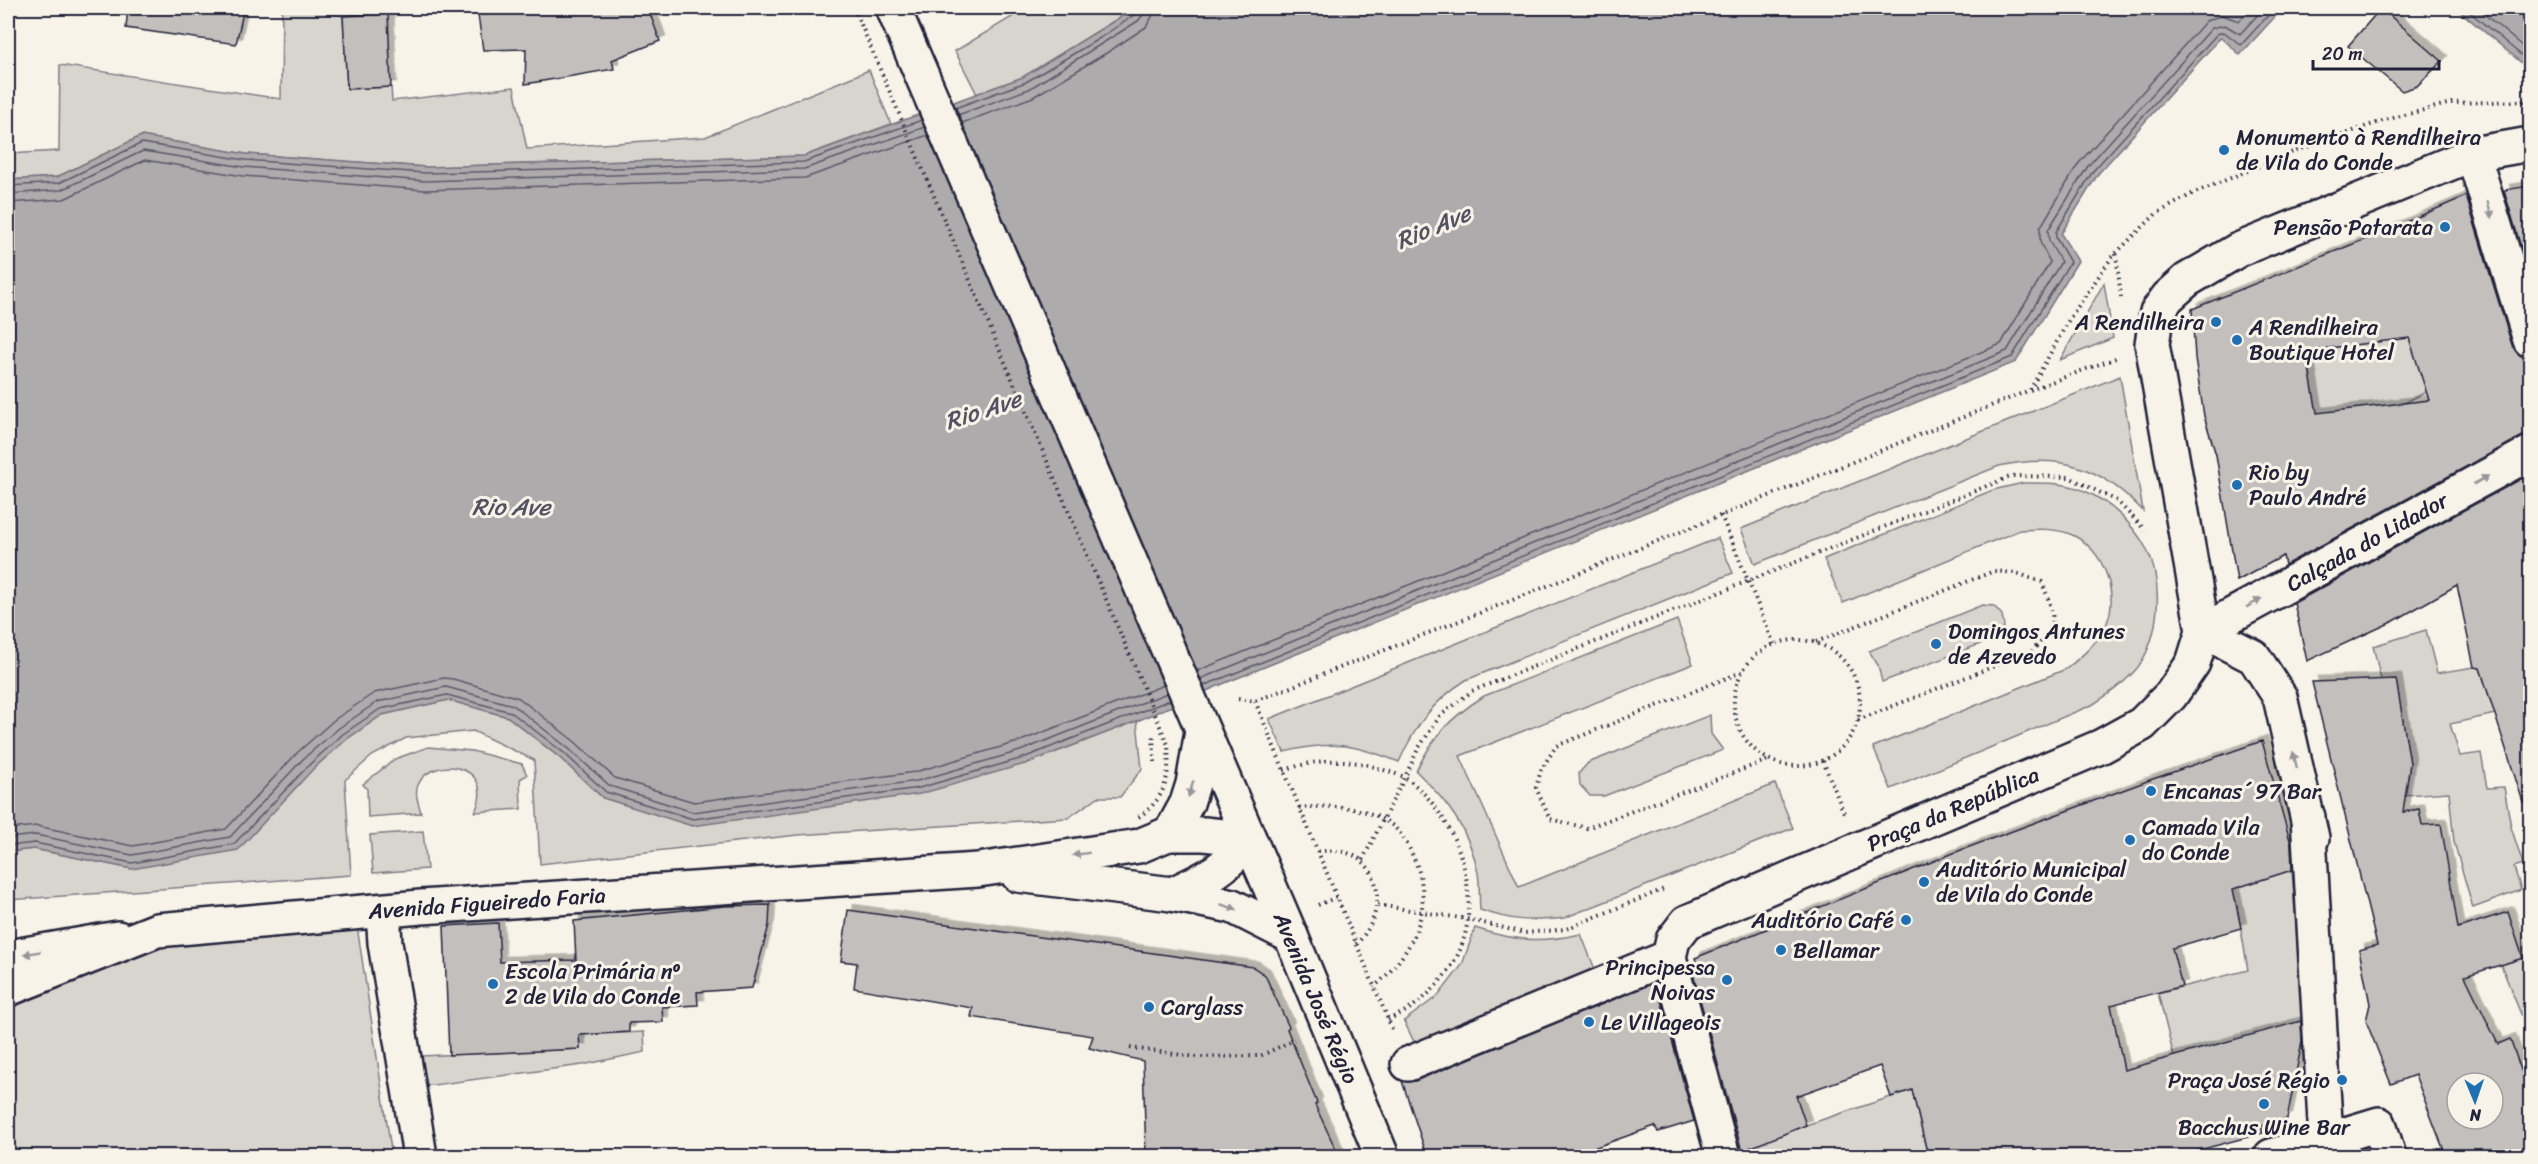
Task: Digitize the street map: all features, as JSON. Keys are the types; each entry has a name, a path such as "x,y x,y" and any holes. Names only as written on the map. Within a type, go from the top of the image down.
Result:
{"street":[{"name":"Avenida José Régio","path":"893,8 1291,936 1382,1156"},
{"name":"Praça da República","path":"1669,957 1673,940 1687,922 2102,746 2142,724 2171,695 2193,663 2203,631 2152,344 2157,312 2168,297 2197,274 2238,250 2473,154 2530,144"},
{"path":"2473,154 2530,340"},
{"name":"Calçada do Lidador","path":"2203,631 2530,453"},
{"path":"2203,631 2254,657 2280,697 2321,885 2333,987"},
{"path":"1168,834 1187,803 1199,760 1198,721"},
{"path":"2308,817 2326,1140"},
{"name":"Avenida Figueiredo Faria","path":"8,989 152,932 190,926 383,910 978,870 1139,846 1168,834 1204,834 1249,839"},
{"path":"1172,894 1213,874 1231,861 1249,839"},
{"name":"Avenida Figueiredo Faria","path":"978,870 1172,894 1232,906 1291,936"},
{"path":"383,910 385,943 420,1156"},
{"path":"8,957 152,932"},
{"path":"1408,1064 1669,957 1723,1156"},
{"path":"2271,1156 2379,1124 2389,1156"}],"path":[{"path":"854,8 1168,744 1170,771 1163,792 1149,810 1137,818"},
{"path":"2030,390 2070,318 2112,257 2156,214 2183,199 2293,152 2385,120 2451,103 2530,100"},
{"path":"1238,699 1255,701 2030,390 2152,344"},
{"path":"1362,861 1418,749 1440,716 1472,691 2012,476 2069,477 2117,501 2147,533"},
{"path":"1721,515 1774,644"},
{"path":"1816,642 1994,571 2016,573 2042,582 2053,613 2050,633 2032,651 1858,720"},
{"path":"1795,640 1816,642 1835,652 1850,668 1859,687 1861,708 1856,729 1844,746 1823,761 1808,766 1787,766 1768,760 1752,747 1740,731 1734,711 1735,691 1742,672 1756,655 1774,644 1795,640"},
{"path":"1742,672 1556,746 1541,770 1536,788 1550,819 1587,828 1768,760"},
{"path":"1255,701 1388,1020 1417,1004 1460,951 1467,919 1467,882 1458,846 1442,815 1422,789 1405,777 1370,765 1332,759 1284,770"},
{"path":"1155,734 1152,740 1156,771"},
{"path":"1823,761 1845,815"},
{"path":"1299,808 1328,806 1356,809 1393,826 1409,845 1419,869 1423,893 1418,930 1392,972 1374,987"},
{"path":"1318,851 1334,850 1351,854 1362,861 1373,881 1378,905 1366,936 1356,944"},
{"path":"1378,905 1467,919 1525,933 1566,929 1673,885"},
{"path":"1316,906 1337,897"},
{"path":"1130,1048 1197,1057 1260,1056 1327,1024"}],"shaded area":[{"path":"282,8 308,8 343,16 347,89 391,87 392,101 514,87 527,149 705,137 869,70 891,124 804,156 426,167 246,154 141,136 57,177 8,180 8,154 59,151 60,65 281,99"},
{"path":"1027,8 1135,8 1023,77 977,94 955,51"},
{"path":"2496,268 2499,287 2405,324 2428,391 2404,403 2335,476 2272,315 2419,296"},
{"path":"2104,283 2113,338 2060,360"},
{"path":"2120,376 2143,511 2111,483 2078,467 2041,461 2021,462 1999,466 1755,564 1741,529"},
{"path":"2023,483 2056,484 2079,489 2113,508 2135,531 2152,562 2157,592 2155,625 2145,654 2138,667 2128,678 2092,705 1891,789 1873,747 2066,669 2087,651 2104,629 2111,602 2106,574 2092,550 2070,534 2039,529 2020,530 1843,603 1824,559 1993,490"},
{"path":"1718,538 1733,573 1466,680 1454,688 1426,715 1399,762 1369,751 1342,746 1315,746 1284,752 1269,719"},
{"path":"1982,605 1994,606 2002,615 2004,627 1996,638 1882,682 1878,665 1869,651"},
{"path":"1677,620 1693,664 1460,756 1519,887 1775,784 1793,828 1564,918 1521,920 1480,910 1478,873 1463,829 1447,805 1416,771 1430,747 1444,728 1484,696"},
{"path":"2426,630 2437,673 2480,668 2495,714 2450,724 2460,756 2481,753 2487,788 2504,787 2511,827 2523,864 2514,867 2521,890 2473,908 2454,842 2449,792 2405,795 2410,763 2396,680 2381,680 2373,646"},
{"path":"448,700 508,717 560,758 603,798 1025,764 1137,721 1142,769 1120,797 1098,797 1068,818 798,835 540,864 534,760 473,731 406,738 372,756 345,780 351,875 8,900 8,852 34,849 132,869 314,768 347,739 382,715"},
{"path":"1710,715 1711,734 1723,750 1604,796 1590,796 1580,785 1579,773 1588,763"},
{"path":"428,747 472,751 522,764 527,775 520,779 521,809 475,812 480,795 477,782 460,768 447,767 425,775 418,785 417,795 421,813 368,817 367,789 363,784 395,759"},
{"path":"423,831 427,869 373,873 370,835"},
{"path":"2182,863 2236,888 2292,870 2303,1021 2174,1057 2158,993 2248,970 2236,901"},
{"path":"357,926 392,1156 8,1156 8,1009 157,947"},
{"path":"1475,928 1502,936 1527,939 1553,939 1581,934 1598,977 1420,1054 1404,1021 1439,995 1462,965"},
{"path":"2530,956 2530,1022 2525,1024 2501,965"},
{"path":"644,1032 645,1052 582,1065 426,1086 420,1056 580,1049 579,1035"},
{"path":"1912,1090 1928,1156 1744,1156 1742,1151 1806,1125"}],"water":[{"name":"Rio Ave","path":"1135,8 2283,8 2240,55 2221,37 2098,174 2061,234 2078,261 2016,362 1225,683 1137,721 1025,764 920,794 692,826 603,798 560,758 508,717 448,700 382,715 347,739 314,768 238,850 132,869 34,849 8,852 8,180 57,177 141,136 246,154 426,167 804,156 1023,77"},
{"path":"2456,8 2530,8 2530,57 2523,64"}],"building":[{"path":"128,8 244,8 236,44 126,28"},
{"path":"477,8 648,8 660,41 612,60 614,69 525,84 526,49 483,50"},
{"path":"2381,8 2442,61 2417,86 2402,91 2348,46"},
{"path":"388,14 391,87 347,89 343,16"},
{"path":"2530,186 2530,278 2504,190"},
{"path":"2466,196 2512,345 2518,354 2530,358 2530,434 2285,565 2283,556 2237,581 2216,455 2204,416 2195,358 2192,309","holes":["2409,338 2429,400 2317,413 2306,351"]},
{"path":"2530,474 2530,801 2523,802 2480,668 2474,667 2457,585 2394,621 2307,661 2294,603"},
{"path":"2396,679 2410,763 2403,812 2419,809 2422,825 2441,824 2458,928 2508,912 2523,958 2465,976 2498,1044 2510,1039 2530,1095 2530,1156 2446,1156 2415,1075 2391,1084 2366,1021 2370,1004 2359,950 2377,945 2312,682"},
{"path":"2262,741 2291,844 2292,870 2233,889 2241,928 2172,948 2182,986 2111,1005 2124,1070 2301,1021 2302,1042 2287,1119 2261,1126 2263,1133 2177,1156 1928,1156 1912,1090 1891,1097 1880,1066 1796,1096 1806,1125 1742,1151 1691,967 1697,965 1695,958 1961,850"},
{"path":"770,905 769,925 752,988 697,992 698,1005 662,1007 663,1022 629,1023 629,1032 579,1035 580,1049 449,1055 444,926 498,923 500,962 576,960 574,921 725,906"},
{"path":"848,910 1253,967 1265,975 1289,1027 1287,1029 1317,1103 1315,1105 1339,1156 1146,1156 1143,1061 1089,1048 1093,1036 971,1017 973,1008 854,988 857,963 841,961"},
{"path":"1656,982 1694,1121 1658,1132 1655,1126 1571,1156 1427,1156 1402,1081 1415,1081"}],"place":[{"name":"Monumento à Rendilheira de Vila do Conde","path":"2224,150"},
{"name":"Pensão Patarata","path":"2445,227"},
{"name":"A Rendilheira","path":"2216,322"},
{"name":"A Rendilheira Boutique Hotel","path":"2237,340"},
{"name":"Rio by Paulo André","path":"2237,485"},
{"name":"Domingos Antunes de Azevedo","path":"1936,644"},
{"name":"Encanas´97 Bar","path":"2151,791"},
{"name":"Camada Vila do Conde","path":"2130,840"},
{"name":"Auditório Municipal de Vila do Conde","path":"1924,882"},
{"name":"Auditório Café","path":"1906,920"},
{"name":"Bellamar","path":"1781,950"},
{"name":"Principessa Noivas","path":"1727,980"},
{"name":"Escola Primária nº 2 de Vila do Conde","path":"493,984"},
{"name":"Carglass","path":"1149,1007"},
{"name":"Le Villageois","path":"1589,1022"},
{"name":"Praça José Régio","path":"2342,1080"},
{"name":"Bacchus Wine Bar","path":"2264,1104"}]}
